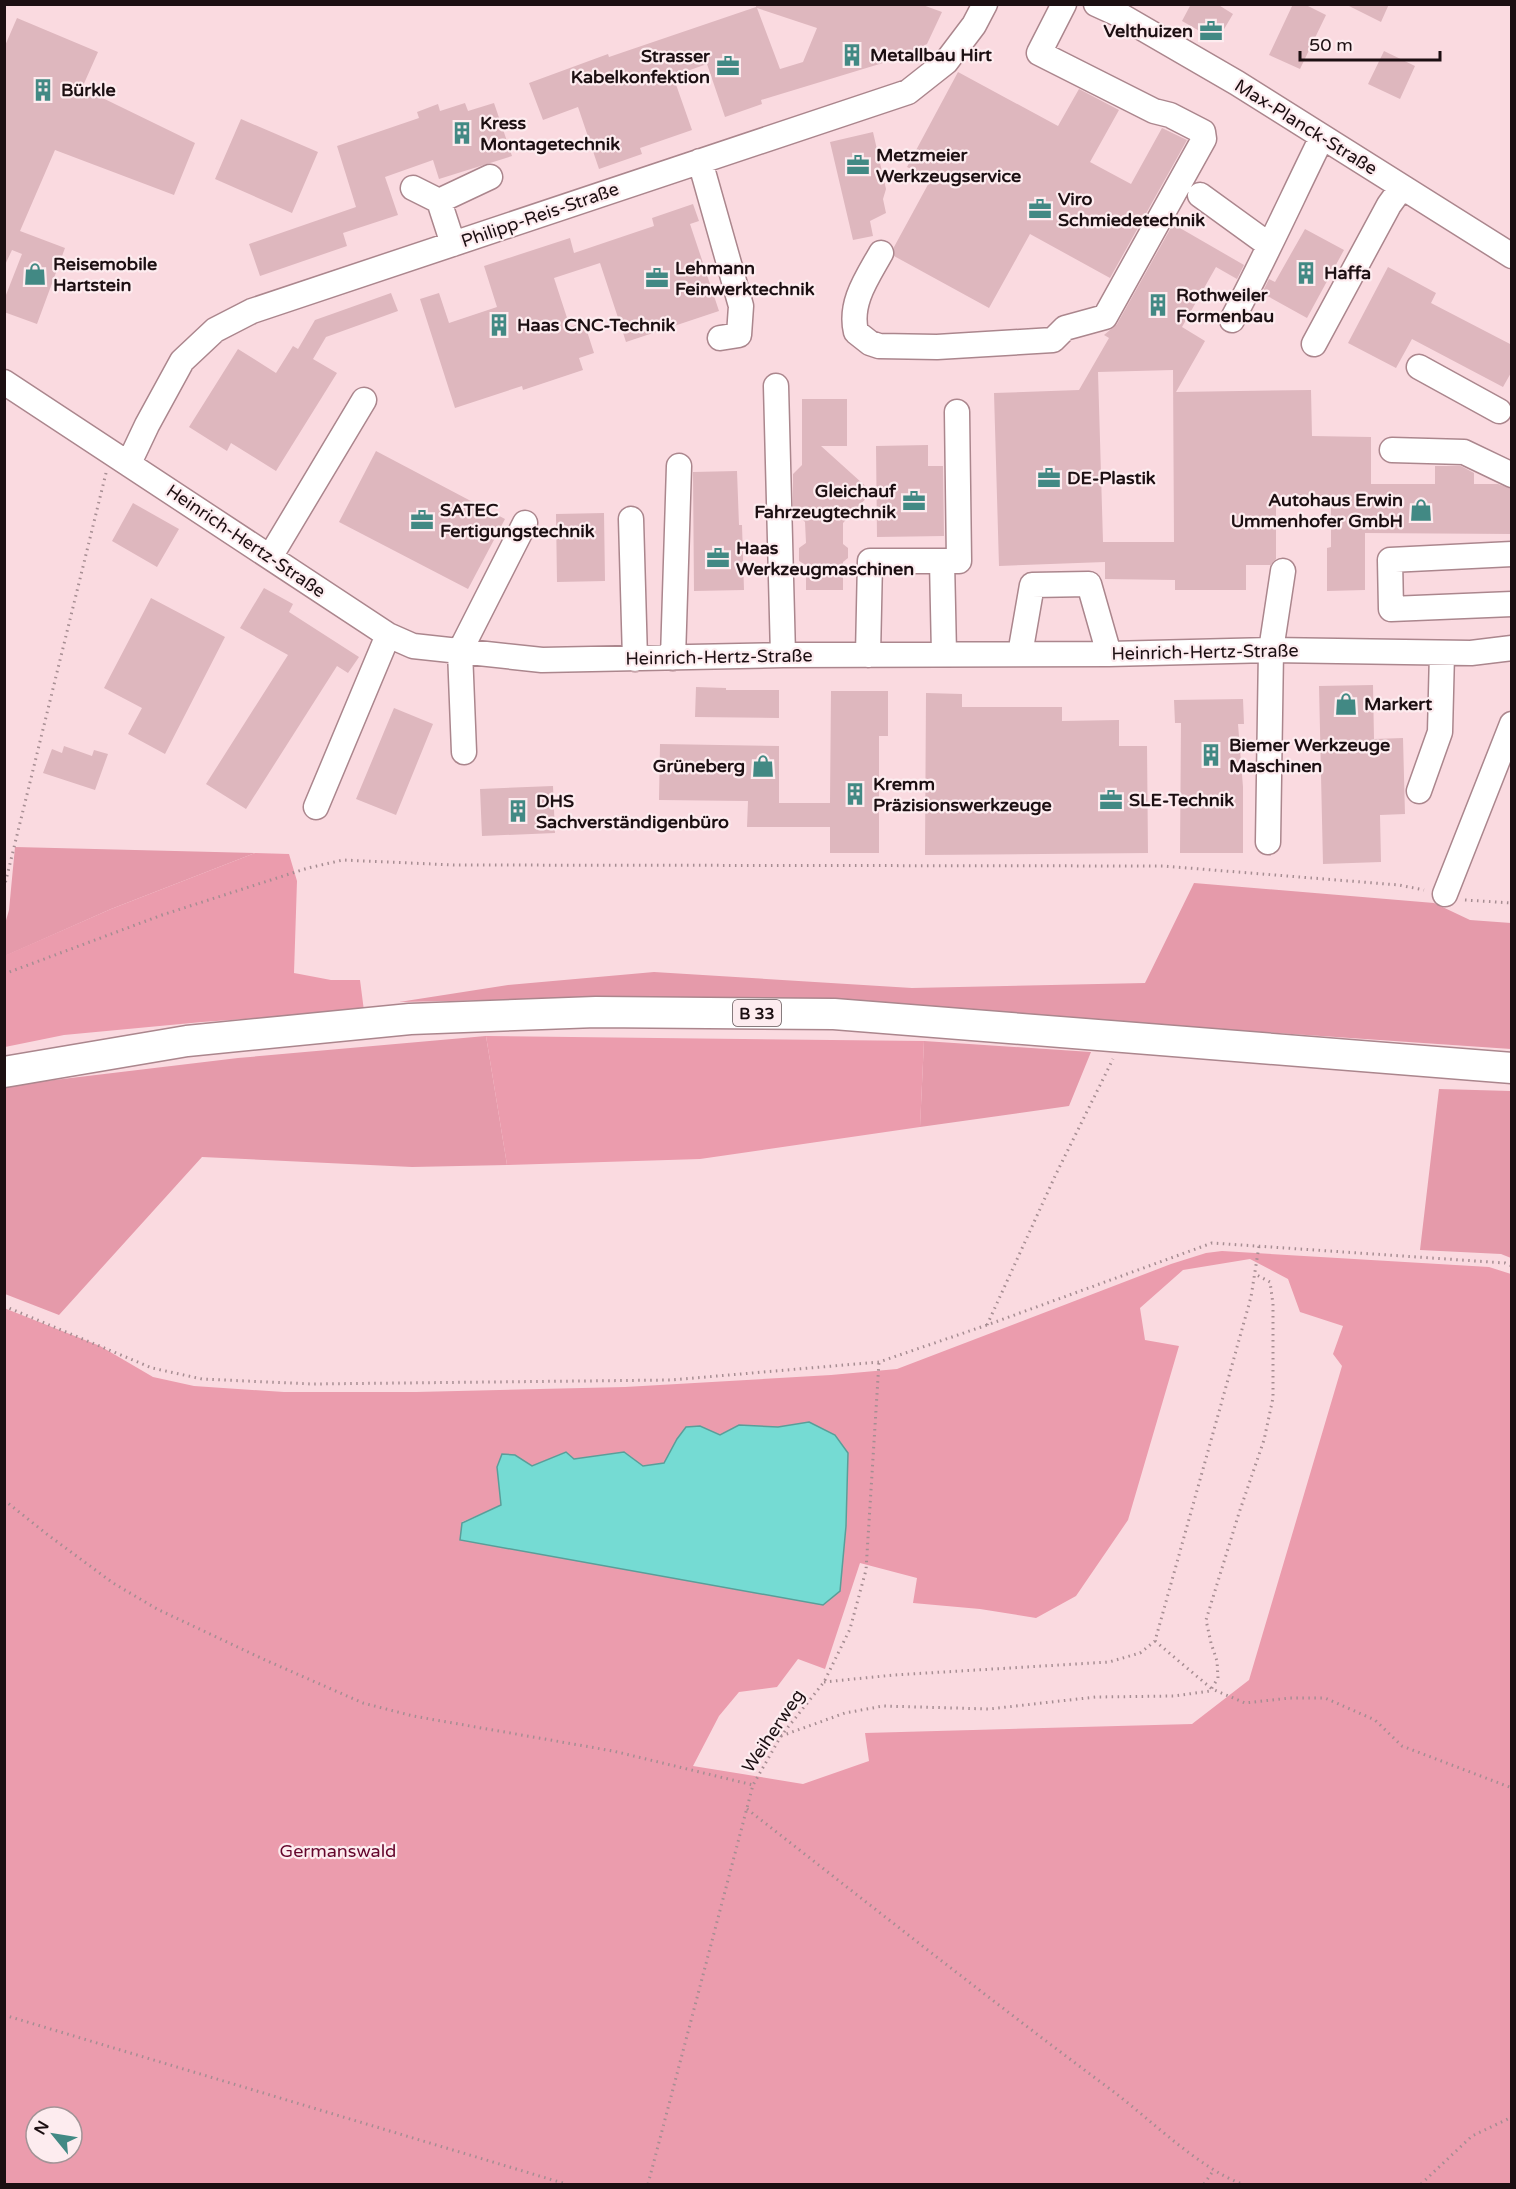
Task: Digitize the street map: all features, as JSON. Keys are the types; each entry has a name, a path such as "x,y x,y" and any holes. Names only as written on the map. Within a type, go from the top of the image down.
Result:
{"main road":[{"name":"B 33","path":"4,1072 187,1041 410,1020 596,1012 834,1014 1512,1068"}],"street":[{"name":"Philipp-Reis-Straße","path":"120,457 147,425 182,361 215,330 252,311 908,92 946,62 974,25 985,4"},
{"path":"881,253 860,291 853,314 856,332 870,343 879,346 948,347 1053,340 1065,328 1105,317 1204,140 1203,132 1170,115 1154,111 1039,53 1064,4"},
{"name":"Max-Planck-Straße","path":"1096,4 1129,12 1237,83 1512,256"},
{"path":"1232,320 1322,137"},
{"path":"700,161 741,306 739,335 720,338"},
{"path":"439,201 490,177"},
{"path":"1314,344 1389,205 1402,187"},
{"path":"413,188 439,201 453,244"},
{"path":"1200,195 1269,245"},
{"path":"1419,367 1499,411"},
{"name":"Heinrich-Hertz-Straße","path":"4,382 388,635 413,646 542,660 1271,650 1471,653 1512,648"},
{"path":"776,386 783,655"},
{"path":"270,557 364,400"},
{"path":"868,655 870,561 959,561 957,412"},
{"path":"1392,450 1464,453 1512,475"},
{"path":"674,658 679,466"},
{"path":"631,519 635,659"},
{"path":"464,752 460,651 525,523"},
{"path":"1512,554 1390,560 1391,609 1512,604"},
{"path":"942,561 944,654"},
{"path":"1268,842 1271,650 1282,571"},
{"path":"1020,654 1032,585 1089,584 1109,654"},
{"path":"316,807 388,635"},
{"path":"1419,791 1440,732 1442,653"},
{"path":"1445,894 1512,724"}],"path":[{"path":"4,888 120,457"},
{"path":"4,974 162,915 308,868 343,860 454,865 1163,866 1399,885 1465,900 1512,903"},
{"path":"987,1325 1056,1174 1125,1036"},
{"path":"4,1306 153,1368 202,1379 312,1384 671,1380 879,1362 1212,1243 1505,1263 1512,1266"},
{"path":"824,1682 894,1675 1109,1662 1140,1653 1155,1641 1248,1308 1259,1246"},
{"path":"781,1736 845,1713 883,1706 989,1709 1096,1697 1174,1696 1210,1691 1218,1678 1217,1661 1210,1643 1206,1620 1264,1440 1273,1398 1273,1304 1270,1282 1255,1274"},
{"name":"Weiherweg","path":"648,2184 753,1785 781,1736 824,1682 850,1629 866,1570 879,1362"},
{"path":"4,1500 113,1582 158,1609 363,1703 413,1716 613,1751 753,1785"},
{"path":"1155,1641 1212,1689 1245,1703 1325,1698 1375,1720 1402,1746 1512,1788"},
{"path":"746,1809 977,1990 1127,2102 1213,2170 1242,2184"},
{"path":"4,2015 566,2184"},
{"path":"1421,2184 1472,2136 1512,2117"},
{"path":"1204,2184 1213,2170"}],"shaded area":[{"path":"15,847 255,853 111,909 5,956 5,924 9,910"},
{"path":"1194,883 1434,903 1470,920 1511,923 1511,1049 1129,1023 598,998 399,1002 508,985 654,972 912,988 1145,983"},
{"path":"486,1036 507,1165 412,1167 202,1157 59,1315 5,1294 4,1086 238,1058"},
{"path":"924,1041 1091,1052 1069,1106 920,1127"},
{"path":"1439,1089 1511,1091 1511,1258 1501,1254 1420,1250"}],"green space":[{"path":"255,853 289,854 297,881 294,973 331,980 360,980 364,1011 202,1022 64,1035 5,1047 4,956 111,909"},
{"path":"486,1036 924,1041 920,1127 700,1159 507,1165"},
{"name":"Germanswald","path":"1222,1251 1489,1267 1511,1274 1511,2184 5,2184 4,1308 100,1346 153,1377 194,1386 284,1392 416,1392 625,1387 897,1369 1171,1264 1206,1253","holes":["1250,1259 1288,1279 1300,1312 1343,1326 1333,1354 1342,1366 1249,1680 1192,1724 865,1733 869,1761 803,1784 693,1766 719,1716 739,1692 777,1687 798,1659 825,1669 860,1563 917,1578 913,1603 980,1609 1036,1618 1076,1596 1128,1520 1179,1346 1145,1340 1140,1308 1183,1270","809,1422 848,1453 846,1526 840,1591 462,1522 502,1505 515,1455 532,1466 566,1452 574,1459 624,1452 643,1466 664,1463 677,1439 700,1426 720,1435 739,1425 778,1427"]}],"water":[{"path":"809,1422 835,1435 848,1453 846,1526 840,1591 823,1605 460,1540 462,1523 501,1505 497,1467 502,1454 515,1455 532,1466 566,1452 574,1459 624,1452 643,1466 664,1463 686,1427 700,1426 720,1435 739,1425 778,1427"}],"building":[{"path":"756,4 920,4 942,12 927,44 910,52 900,49 896,59 761,100 762,104 725,117 707,64 673,76 692,130 640,148 642,154 599,169 578,107 543,120 529,83 608,54 609,57 756,7","holes":["757,8 817,28 803,62 780,69"]},
{"name":"Velthuizen","path":"1191,4 1217,4 1233,14 1217,41 1182,21"},
{"path":"1293,4 1304,4 1326,15 1300,69 1269,55"},
{"path":"1345,4 1389,4 1381,22"},
{"path":"17,18 98,52 82,88 195,143 174,195 55,150 20,231 65,248 37,324 4,312 4,300 22,254 12,250 4,267 4,48"},
{"path":"1384,51 1415,66 1400,99 1368,84"},
{"name":"Viro Schmiedetechnik","path":"958,72 1058,126 1079,89 1119,110 1090,162 1131,184 1162,128 1187,140 1110,278 1030,234 989,308 894,256 894,247 931,179 907,167"},
{"path":"465,103 468,111 494,103 512,156 439,179 433,160 385,177 398,215 343,233 347,246 260,276 249,244 356,207 337,146 419,118 417,112 438,104 440,111"},
{"path":"241,119 318,152 292,213 215,179"},
{"name":"Metzmeier Werkzeugservice","path":"873,132 886,189 883,199 886,213 870,221 873,236 853,240 830,142"},
{"path":"693,204 699,221 690,224 719,311 626,342 600,263 554,278 570,327 584,322 594,353 579,358 583,370 523,390 522,386 455,408 420,299 439,293 449,323 497,307 484,266 570,238 574,253 654,226 652,218"},
{"path":"1173,224 1244,265 1237,279 1216,267 1182,327 1205,341 1176,392 1311,390 1312,436 1371,437 1371,484 1435,484 1435,466 1461,466 1474,473 1474,484 1498,484 1512,489 1512,534 1365,533 1365,590 1327,591 1327,548 1331,547 1331,505 1276,505 1276,559 1271,565 1246,565 1246,590 1175,590 1175,580 1105,579 1105,562 999,566 994,393 1079,390 1109,338 1104,335 1117,324","holes":["1173,370 1174,542 1103,542 1098,372"]},
{"name":"Haffa","path":"1305,229 1344,250 1307,318 1262,293 1269,279 1275,282"},
{"path":"1388,267 1436,293 1431,303 1512,345 1512,371 1503,387 1412,339 1396,368 1348,343"},
{"path":"391,293 398,311 326,337 313,359 337,373 276,471 231,443 227,451 189,427 238,349 276,373 293,346 298,349 315,320"},
{"path":"802,399 847,399 847,446 821,446 872,492 843,523 843,544 848,548 848,558 843,562 843,590 806,590 806,565 799,561 799,548 806,543 805,522 793,510 793,474 802,465"},
{"name":"Gleichauf Fahrzeugtechnik","path":"928,445 928,466 943,466 944,536 877,537 876,446"},
{"name":"SATEC Fertigungstechnik","path":"376,451 505,519 468,589 339,522"},
{"path":"737,471 739,525 742,525 744,590 694,591 693,472"},
{"path":"133,503 179,529 157,567 112,541"},
{"path":"604,513 605,581 557,582 556,514"},
{"path":"264,588 293,604 289,612 359,657 348,673 337,666 246,809 206,784 288,655 240,628"},
{"path":"151,598 225,637 165,754 128,734 142,708 104,688"},
{"path":"1373,685 1374,739 1403,738 1405,814 1380,815 1381,862 1323,864 1319,686"},
{"path":"696,687 726,688 726,690 779,690 779,718 695,717"},
{"path":"831,691 888,691 888,736 879,736 879,853 830,853 830,827 747,827 748,801 659,800 660,744 779,746 779,803 830,803"},
{"path":"926,693 962,694 962,707 1062,707 1062,721 1119,720 1119,746 1147,746 1148,853 925,855"},
{"path":"1243,699 1244,724 1238,724 1243,787 1243,853 1180,853 1181,723 1175,723 1174,700"},
{"path":"394,708 433,724 396,815 356,799"},
{"path":"64,746 92,756 94,750 108,754 95,790 43,773 52,749 62,753"},
{"name":"DHS Sachverständigenbüro","path":"553,786 555,833 482,836 480,789"}],"place":[{"name":"Velthuizen","path":"1211,31"},
{"name":"Metallbau Hirt","path":"852,55"},
{"name":"Strasser Kabelkonfektion","path":"728,66"},
{"name":"Bürkle","path":"43,90"},
{"name":"Kress Montagetechnik","path":"462,133"},
{"name":"Metzmeier Werkzeugservice","path":"858,165"},
{"name":"Viro Schmiedetechnik","path":"1040,209"},
{"name":"Haffa","path":"1306,273"},
{"name":"Reisemobile Hartstein","path":"35,274"},
{"name":"Lehmann Feinwerktechnik","path":"657,278"},
{"name":"Rothweiler Formenbau","path":"1158,305"},
{"name":"Haas CNC-Technik","path":"499,325"},
{"name":"DE-Plastik","path":"1049,478"},
{"name":"Gleichauf Fahrzeugtechnik","path":"914,501"},
{"name":"Autohaus Erwin Ummenhofer GmbH","path":"1421,510"},
{"name":"SATEC Fertigungstechnik","path":"422,520"},
{"name":"Haas Werkzeugmaschinen","path":"718,558"},
{"name":"Markert","path":"1346,704"},
{"name":"Biemer Werkzeuge Maschinen","path":"1211,755"},
{"name":"Grüneberg","path":"763,766"},
{"name":"Kremm Präzisionswerkzeuge","path":"855,794"},
{"name":"SLE-Technik","path":"1111,800"},
{"name":"DHS Sachverständigenbüro","path":"518,811"}]}
